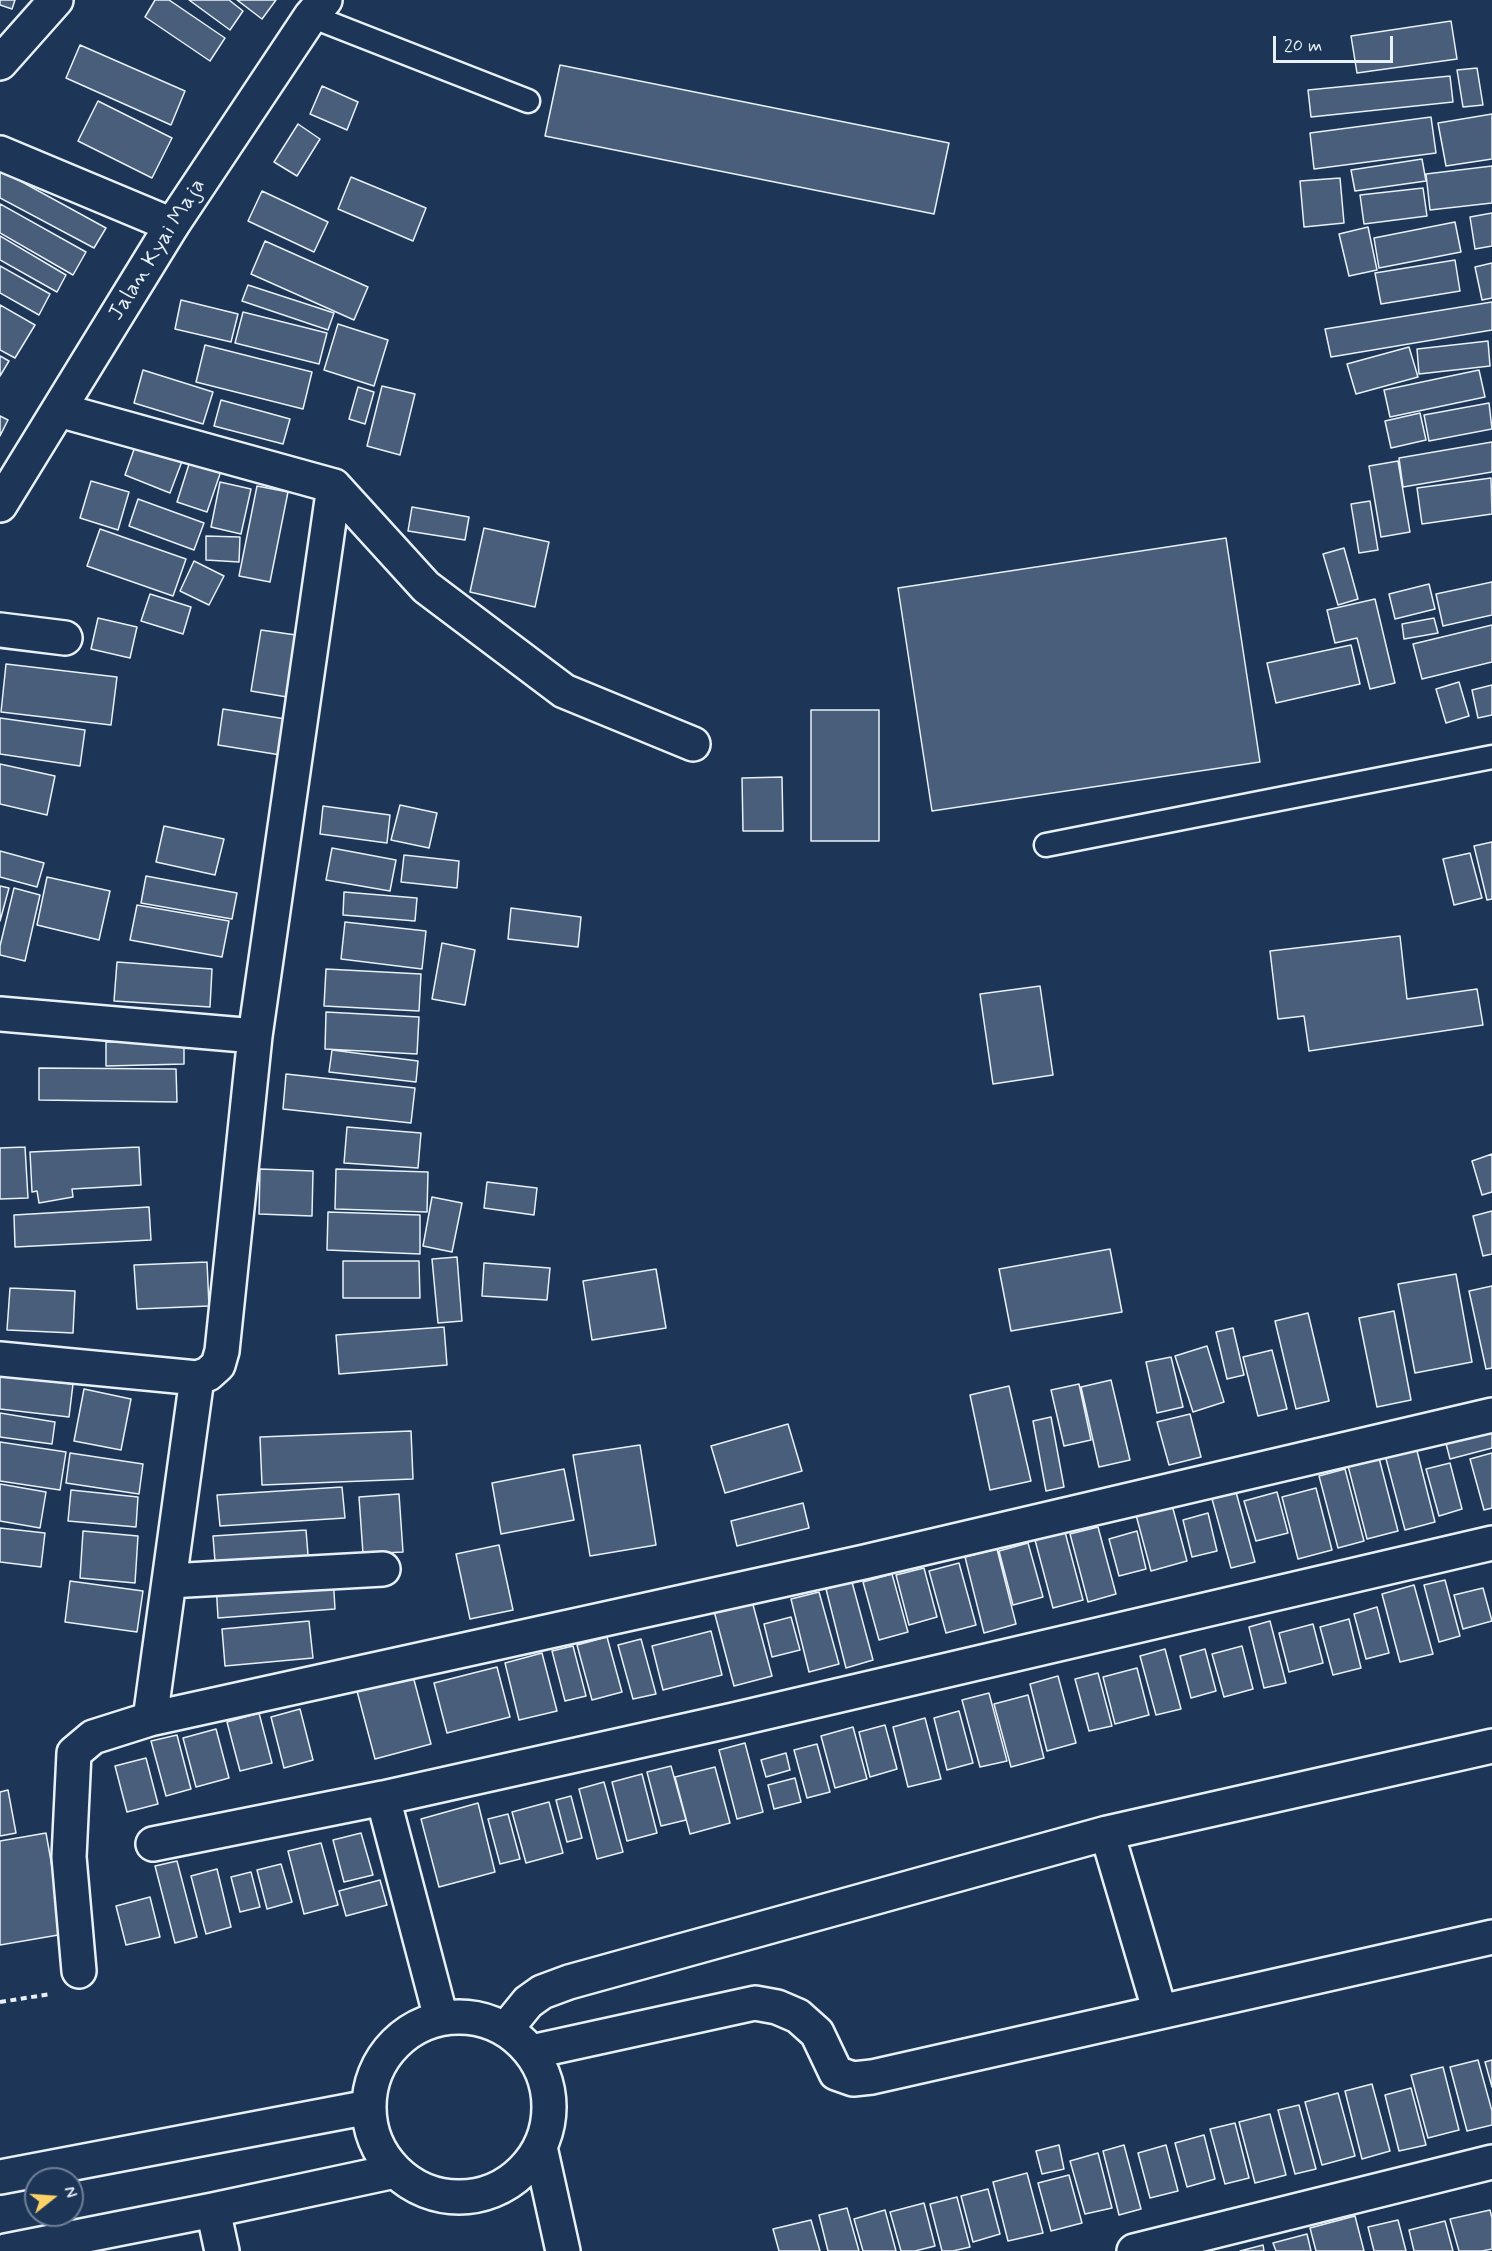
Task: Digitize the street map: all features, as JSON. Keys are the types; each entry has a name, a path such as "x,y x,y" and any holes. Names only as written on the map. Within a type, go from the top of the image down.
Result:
{"street":[{"path":"0,63 56,0"},
{"name":"Jalan Kyai Maja","path":"0,505 172,225 318,8"},
{"path":"0,153 172,225"},
{"path":"58,410 334,486 426,587 564,691 693,744"},
{"path":"0,1359 197,1378 208,1374 218,1365 222,1352 255,1036 334,486"},
{"path":"0,630 65,638"},
{"path":"0,1014 255,1036"},
{"path":"150,1719 197,1378"},
{"path":"79,1971 69,1857 74,1753 93,1737 150,1719 864,1562 1492,1415"},
{"path":"153,1844 383,1798 722,1722 1492,1543"},
{"path":"169,1581 383,1569"},
{"path":"506,2029 528,2002 542,1992 569,1982 1107,1833 1492,1746"},
{"path":"383,1798 441,2018"},
{"path":"1107,1833 1160,2012"},
{"path":"531,2052 755,2003 777,2007 798,2016 817,2033 836,2073 854,2079 872,2077 1492,1937"},
{"path":"474,2017 506,2029 531,2052 546,2082 549,2115 540,2147 520,2174 492,2192 476,2198 459,2198 424,2191 395,2171 375,2142 369,2107 374,2076 389,2049 412,2029 441,2018 474,2017"},
{"path":"0,2176 369,2107"},
{"path":"540,2147 563,2251"},
{"path":"1134,2251 1492,2162"},
{"path":"6,2251 395,2171"},
{"path":"213,2210 222,2251"}],"lane":[{"path":"318,8 528,101"},
{"path":"1046,845 1492,757"}],"path":[{"path":"0,2002 67,1991 75,1983 79,1971"}],"building":[{"path":"0,0 15,0 12,9 0,5"},
{"path":"155,0 169,0 225,38 210,61 145,17"},
{"path":"189,0 229,0 243,11 230,30"},
{"path":"237,0 276,0 262,19"},
{"path":"1451,21 1457,59 1357,73 1351,36"},
{"path":"80,45 185,91 171,125 66,78"},
{"path":"560,65 949,143 934,214 545,136"},
{"path":"1477,68 1483,105 1463,107 1457,70"},
{"path":"1450,76 1453,102 1311,117 1308,90"},
{"path":"322,86 358,102 347,130 310,114"},
{"path":"98,101 172,138 152,178 78,141"},
{"path":"1492,114 1492,159 1446,166 1438,123"},
{"path":"1431,117 1436,153 1314,169 1310,133"},
{"path":"298,124 320,139 297,176 274,162"},
{"path":"1422,159 1426,181 1355,191 1351,170"},
{"path":"1492,166 1492,203 1430,210 1426,174"},
{"path":"0,170 106,228 94,248 0,198"},
{"path":"351,177 426,208 413,241 338,209"},
{"path":"1340,178 1344,223 1304,227 1300,181"},
{"path":"1423,188 1427,216 1364,224 1360,195"},
{"path":"262,191 328,222 314,252 248,221"},
{"path":"0,204 86,252 73,275 0,233"},
{"path":"1492,213 1492,246 1475,249 1470,217"},
{"path":"1455,222 1461,252 1379,268 1374,238"},
{"path":"1368,227 1377,270 1349,276 1339,234"},
{"path":"0,236 66,275 57,292 0,260"},
{"path":"265,241 368,287 354,320 251,274"},
{"path":"1455,260 1460,291 1381,304 1375,273"},
{"path":"1492,263 1492,298 1482,300 1475,267"},
{"path":"0,266 50,294 39,315 0,293"},
{"path":"248,285 334,313 328,330 242,301"},
{"path":"181,300 238,314 231,342 175,329"},
{"path":"1492,302 1492,330 1331,357 1325,329"},
{"path":"0,305 35,325 15,358 0,350"},
{"path":"243,312 327,333 319,364 235,343"},
{"path":"338,324 388,340 374,386 324,370"},
{"path":"1488,341 1490,366 1419,374 1417,349"},
{"path":"205,345 312,372 303,409 196,382"},
{"path":"1409,347 1418,377 1356,394 1347,364"},
{"path":"0,356 9,361 0,376"},
{"path":"143,370 213,392 203,424 134,403"},
{"path":"1479,370 1485,397 1390,417 1384,390"},
{"path":"382,386 415,394 400,455 367,446"},
{"path":"358,387 374,392 365,424 349,419"},
{"path":"221,400 290,419 283,444 214,426"},
{"path":"1489,403 1492,429 1429,441 1424,415"},
{"path":"1420,413 1426,440 1391,448 1385,421"},
{"path":"0,416 8,420 0,436"},
{"path":"138,438 184,456 170,493 125,475"},
{"path":"1492,442 1492,472 1403,487 1399,458"},
{"path":"190,461 221,471 207,512 177,502"},
{"path":"1398,461 1410,532 1381,537 1369,466"},
{"path":"1491,478 1492,514 1422,524 1417,488"},
{"path":"91,481 129,492 118,530 80,518"},
{"path":"220,482 251,489 241,534 211,527"},
{"path":"257,486 288,492 270,582 239,576"},
{"path":"138,499 204,523 194,550 129,526"},
{"path":"1370,501 1378,550 1359,553 1351,504"},
{"path":"412,507 469,517 465,540 408,531"},
{"path":"484,528 549,542 535,607 470,592"},
{"path":"100,529 186,559 173,596 87,566"},
{"path":"206,536 240,537 239,562 206,560"},
{"path":"1226,538 1260,762 932,811 898,588"},
{"path":"1344,548 1358,599 1338,605 1323,554"},
{"path":"194,561 224,576 209,605 180,591"},
{"path":"1492,582 1492,615 1443,626 1436,594"},
{"path":"1429,584 1435,609 1395,619 1389,594"},
{"path":"150,594 191,607 183,634 141,621"},
{"path":"1375,599 1395,683 1370,689 1357,638 1335,643 1327,610"},
{"path":"98,618 137,627 130,658 91,649"},
{"path":"1434,618 1438,633 1404,639 1402,624"},
{"path":"1492,625 1492,662 1422,679 1413,644"},
{"path":"261,630 296,635 287,697 251,691"},
{"path":"1351,645 1360,684 1276,703 1267,663"},
{"path":"6,664 117,677 111,725 1,712"},
{"path":"1459,682 1469,716 1446,723 1436,689"},
{"path":"1492,685 1492,715 1478,718 1472,690"},
{"path":"223,709 292,720 287,756 218,745"},
{"path":"811,710 879,710 879,841 811,841"},
{"path":"0,718 85,730 80,766 0,754"},
{"path":"0,764 55,776 47,815 0,804"},
{"path":"782,777 783,831 743,831 742,778"},
{"path":"400,805 437,813 429,848 391,840"},
{"path":"323,806 390,815 387,843 320,834"},
{"path":"164,826 224,839 215,875 156,862"},
{"path":"1492,842 1492,899 1487,900 1474,846"},
{"path":"332,848 396,860 390,891 326,880"},
{"path":"0,851 44,863 37,887 0,877"},
{"path":"1470,853 1482,898 1454,905 1443,859"},
{"path":"404,855 459,861 457,888 401,882"},
{"path":"146,876 237,893 232,919 141,903"},
{"path":"47,877 110,891 99,940 37,925"},
{"path":"0,886 9,888 0,921"},
{"path":"14,888 40,895 25,961 0,955 0,946"},
{"path":"344,892 417,898 415,921 343,915"},
{"path":"137,905 229,921 222,957 130,940"},
{"path":"511,908 581,917 578,947 508,939"},
{"path":"345,922 426,931 422,969 341,959"},
{"path":"1400,936 1407,999 1477,989 1483,1025 1309,1051 1304,1016 1278,1019 1270,951"},
{"path":"442,943 475,950 465,1005 432,999"},
{"path":"117,962 212,969 210,1007 114,1001"},
{"path":"326,969 421,974 419,1011 324,1006"},
{"path":"1040,986 1053,1075 993,1084 980,994"},
{"path":"326,1012 419,1017 417,1054 325,1049"},
{"path":"184,1040 184,1064 106,1066 106,1042"},
{"path":"332,1050 418,1061 416,1082 329,1072"},
{"path":"39,1068 176,1069 177,1102 39,1100"},
{"path":"286,1074 415,1088 411,1123 283,1109"},
{"path":"347,1127 421,1133 418,1168 344,1163"},
{"path":"25,1147 28,1198 0,1199 0,1148"},
{"path":"139,1147 141,1185 72,1189 73,1197 39,1203 37,1191 32,1192 30,1152"},
{"path":"1492,1154 1492,1192 1482,1195 1472,1161"},
{"path":"260,1169 313,1171 312,1216 259,1214"},
{"path":"336,1169 428,1172 427,1212 335,1209"},
{"path":"487,1182 537,1188 534,1215 484,1208"},
{"path":"432,1197 462,1203 452,1252 423,1246"},
{"path":"149,1207 151,1240 15,1247 14,1215"},
{"path":"1492,1211 1492,1254 1483,1256 1473,1216"},
{"path":"328,1212 420,1215 420,1254 327,1250"},
{"path":"1110,1249 1122,1312 1011,1331 999,1269"},
{"path":"457,1257 462,1321 438,1323 432,1259"},
{"path":"343,1261 419,1261 420,1298 343,1298"},
{"path":"207,1262 209,1306 137,1309 134,1265"},
{"path":"484,1263 550,1268 547,1300 482,1296"},
{"path":"656,1269 666,1328 592,1340 583,1281"},
{"path":"1456,1274 1472,1362 1415,1373 1398,1284"},
{"path":"1492,1286 1492,1368 1486,1369 1469,1291"},
{"path":"10,1288 75,1291 73,1333 7,1330"},
{"path":"1394,1311 1411,1400 1377,1407 1359,1318"},
{"path":"1308,1313 1329,1401 1296,1409 1275,1321"},
{"path":"444,1327 447,1365 339,1374 336,1335"},
{"path":"1233,1328 1244,1375 1227,1379 1216,1332"},
{"path":"1207,1346 1224,1402 1193,1412 1175,1356"},
{"path":"1272,1350 1287,1409 1258,1416 1243,1357"},
{"path":"1171,1357 1183,1407 1157,1413 1146,1362"},
{"path":"0,1376 73,1384 69,1417 0,1409"},
{"path":"1111,1380 1130,1460 1099,1467 1081,1387"},
{"path":"1079,1384 1091,1440 1064,1446 1051,1390"},
{"path":"1009,1386 1031,1481 990,1490 970,1395"},
{"path":"84,1389 131,1399 121,1450 74,1441"},
{"path":"0,1413 55,1422 52,1444 0,1437"},
{"path":"1190,1414 1201,1457 1169,1465 1157,1422"},
{"path":"1051,1417 1064,1487 1046,1491 1033,1421"},
{"path":"1492,1420 1492,1448 1450,1459 1443,1432"},
{"path":"788,1424 802,1471 725,1493 711,1446"},
{"path":"411,1431 413,1479 262,1485 260,1437"},
{"path":"0,1442 66,1452 60,1490 0,1481"},
{"path":"640,1445 656,1545 590,1556 573,1455"},
{"path":"1416,1447 1435,1522 1405,1530 1385,1455"},
{"path":"70,1453 143,1464 139,1494 66,1483"},
{"path":"1492,1453 1492,1508 1484,1510 1470,1459"},
{"path":"1379,1458 1398,1531 1367,1539 1348,1466"},
{"path":"1450,1463 1462,1509 1439,1516 1426,1469"},
{"path":"564,1469 574,1520 501,1534 492,1483"},
{"path":"1345,1469 1364,1541 1338,1548 1319,1476"},
{"path":"0,1484 46,1492 40,1528 0,1521"},
{"path":"342,1487 345,1518 220,1526 217,1495"},
{"path":"1316,1488 1332,1550 1298,1559 1282,1497"},
{"path":"71,1490 138,1497 136,1527 68,1521"},
{"path":"1236,1492 1255,1562 1231,1568 1212,1499"},
{"path":"1277,1492 1288,1533 1256,1541 1244,1501"},
{"path":"399,1494 403,1552 363,1554 359,1497"},
{"path":"803,1503 809,1528 737,1546 731,1521"},
{"path":"1172,1505 1187,1561 1151,1571 1136,1515"},
{"path":"1208,1513 1217,1551 1192,1557 1183,1520"},
{"path":"1098,1527 1116,1594 1088,1602 1070,1534"},
{"path":"0,1528 45,1533 41,1567 0,1562"},
{"path":"306,1530 309,1567 216,1574 213,1536"},
{"path":"83,1531 138,1536 135,1583 80,1578"},
{"path":"1137,1531 1146,1569 1119,1576 1109,1539"},
{"path":"1065,1532 1083,1600 1053,1608 1035,1540"},
{"path":"1028,1543 1043,1597 1013,1605 999,1551"},
{"path":"499,1545 513,1610 470,1619 456,1554"},
{"path":"997,1549 1016,1624 984,1633 965,1557"},
{"path":"959,1563 976,1625 946,1633 929,1571"},
{"path":"924,1568 937,1617 909,1625 896,1575"},
{"path":"892,1574 908,1632 879,1640 863,1582"},
{"path":"333,1575 335,1609 218,1618 216,1583"},
{"path":"1445,1580 1460,1636 1439,1642 1424,1585"},
{"path":"70,1581 143,1591 137,1632 65,1622"},
{"path":"852,1582 873,1660 846,1668 826,1589"},
{"path":"1414,1585 1433,1654 1400,1662 1382,1594"},
{"path":"1483,1588 1492,1621 1463,1629 1454,1595"},
{"path":"819,1592 839,1664 809,1672 791,1599"},
{"path":"752,1601 772,1676 734,1686 714,1611"},
{"path":"1377,1607 1389,1653 1366,1659 1354,1614"},
{"path":"791,1617 800,1650 772,1657 764,1624"},
{"path":"1349,1619 1361,1668 1333,1675 1320,1627"},
{"path":"309,1621 313,1658 225,1666 222,1629"},
{"path":"1270,1621 1286,1683 1264,1688 1249,1627"},
{"path":"1313,1624 1323,1663 1289,1672 1279,1633"},
{"path":"711,1631 722,1675 663,1690 652,1646"},
{"path":"607,1637 622,1692 592,1700 577,1645"},
{"path":"641,1639 656,1694 633,1699 618,1645"},
{"path":"573,1646 586,1696 565,1701 552,1651"},
{"path":"1242,1646 1253,1689 1224,1697 1212,1654"},
{"path":"1165,1649 1181,1709 1156,1715 1140,1656"},
{"path":"1205,1649 1216,1691 1191,1698 1180,1656"},
{"path":"542,1653 557,1711 519,1720 505,1663"},
{"path":"497,1667 510,1717 447,1733 434,1683"},
{"path":"1137,1668 1149,1715 1115,1724 1103,1677"},
{"path":"1098,1673 1112,1726 1089,1731 1075,1679"},
{"path":"413,1676 431,1744 375,1759 357,1691"},
{"path":"1058,1676 1076,1743 1047,1751 1030,1684"},
{"path":"989,1693 1007,1761 980,1767 962,1700"},
{"path":"1028,1695 1044,1758 1011,1767 994,1704"},
{"path":"300,1709 313,1760 284,1768 271,1717"},
{"path":"959,1711 973,1763 947,1770 934,1718"},
{"path":"259,1713 272,1763 240,1771 227,1722"},
{"path":"925,1718 941,1779 908,1787 893,1727"},
{"path":"885,1725 897,1769 870,1777 859,1732"},
{"path":"853,1727 867,1779 835,1788 821,1736"},
{"path":"216,1729 229,1778 196,1787 183,1738"},
{"path":"177,1735 191,1789 166,1796 151,1741"},
{"path":"745,1743 763,1812 737,1819 719,1750"},
{"path":"817,1744 830,1792 807,1798 794,1750"},
{"path":"786,1753 790,1770 766,1777 761,1760"},
{"path":"146,1758 158,1804 127,1812 115,1766"},
{"path":"671,1766 686,1820 661,1826 647,1772"},
{"path":"715,1767 730,1823 690,1834 675,1777"},
{"path":"642,1774 657,1833 627,1841 612,1782"},
{"path":"795,1778 801,1802 774,1809 768,1785"},
{"path":"604,1782 623,1852 597,1859 579,1789"},
{"path":"8,1790 16,1833 0,1836 0,1792"},
{"path":"571,1796 582,1838 567,1842 556,1800"},
{"path":"549,1802 563,1853 526,1863 512,1812"},
{"path":"478,1803 495,1872 439,1887 421,1819"},
{"path":"508,1814 520,1859 500,1864 488,1819"},
{"path":"46,1833 64,1934 0,1945 0,1841"},
{"path":"361,1833 373,1875 344,1882 333,1840"},
{"path":"321,1843 338,1905 304,1914 288,1851"},
{"path":"177,1861 197,1937 175,1943 155,1866"},
{"path":"281,1864 292,1902 267,1909 257,1870"},
{"path":"217,1869 231,1927 206,1934 191,1876"},
{"path":"251,1872 260,1907 240,1912 231,1877"},
{"path":"380,1880 387,1905 346,1916 339,1891"},
{"path":"150,1897 160,1937 126,1945 116,1906"},
{"path":"1478,2060 1492,2111 1492,2125 1467,2131 1450,2067"},
{"path":"1492,2060 1492,2087 1485,2062"},
{"path":"1443,2067 1459,2130 1428,2138 1411,2075"},
{"path":"1372,2084 1390,2151 1362,2159 1345,2091"},
{"path":"1411,2088 1426,2145 1399,2151 1385,2095"},
{"path":"1338,2093 1355,2156 1322,2165 1305,2102"},
{"path":"1299,2105 1316,2169 1295,2174 1278,2110"},
{"path":"1270,2114 1286,2175 1255,2183 1239,2122"},
{"path":"1235,2123 1249,2178 1225,2184 1210,2129"},
{"path":"1204,2135 1215,2179 1187,2187 1175,2143"},
{"path":"1059,2145 1064,2169 1042,2174 1036,2151"},
{"path":"1124,2145 1141,2209 1119,2215 1103,2151"},
{"path":"1166,2145 1178,2191 1150,2198 1138,2153"},
{"path":"1098,2153 1112,2208 1085,2214 1070,2161"},
{"path":"1027,2173 1043,2233 1008,2241 993,2182"},
{"path":"1069,2175 1082,2223 1051,2231 1038,2183"},
{"path":"988,2189 1000,2234 973,2242 961,2196"},
{"path":"957,2197 970,2247 942,2251 930,2204"},
{"path":"924,2203 935,2246 915,2251 901,2251 890,2212"},
{"path":"847,2208 859,2251 828,2251 819,2215"},
{"path":"885,2210 896,2251 863,2251 854,2219"},
{"path":"1490,2210 1492,2249 1459,2251 1450,2219"},
{"path":"1355,2216 1364,2251 1316,2251 1310,2228"},
{"path":"811,2220 820,2251 779,2251 773,2229"},
{"path":"1398,2220 1406,2251 1374,2251 1368,2227"},
{"path":"1445,2221 1453,2251 1414,2251 1409,2230"},
{"path":"1307,2234 1311,2251 1276,2251 1273,2243"},
{"path":"1263,2245 1264,2251 1240,2251"}]}
